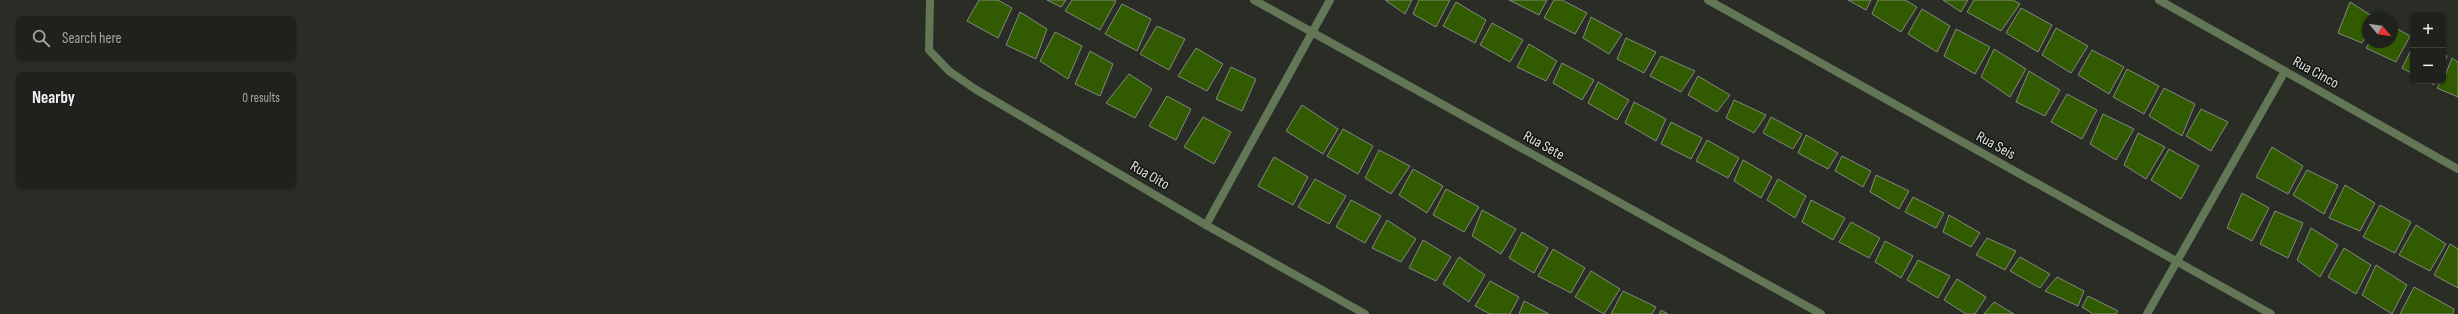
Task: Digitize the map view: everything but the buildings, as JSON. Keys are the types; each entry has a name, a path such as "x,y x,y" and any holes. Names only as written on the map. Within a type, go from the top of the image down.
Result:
{"street":[{"name":"Rua Oito","path":"930,0 929,50 949,71 975,89 1206,224 1365,314"},
{"name":"Rua Sete","path":"1254,0 1821,314"},
{"path":"1206,224 1330,0"},
{"name":"Rua Seis","path":"1708,0 2271,314"},
{"name":"Rua Cinco","path":"2160,0 2458,169"},
{"path":"2147,314 2285,71"}]}
